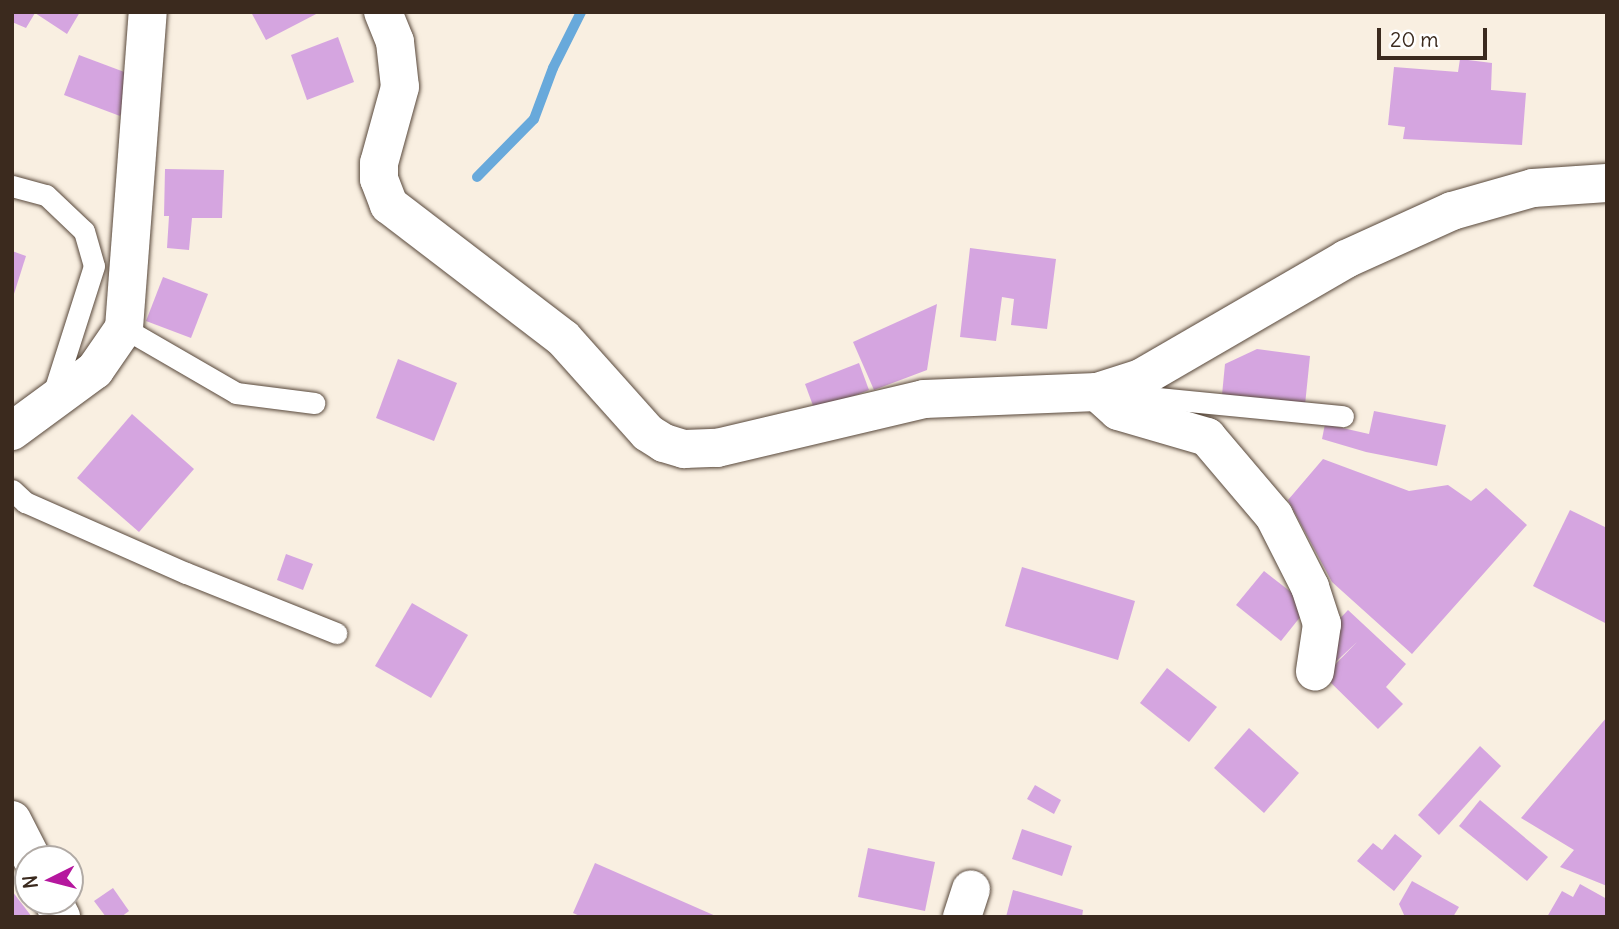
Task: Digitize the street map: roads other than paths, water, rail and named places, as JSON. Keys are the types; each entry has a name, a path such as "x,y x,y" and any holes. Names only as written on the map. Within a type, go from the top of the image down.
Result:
{"street":[{"path":"12,432 49,407 94,370 124,328 148,12"},
{"path":"383,12 395,42 400,87 379,163 379,179 389,205 563,338 649,433 664,443 684,449 717,448 924,399 1097,393 1140,378 1346,259 1452,211 1533,188 1607,183"},
{"path":"1097,393 1118,411 1207,437 1274,516 1310,587 1322,624 1315,671"},
{"path":"12,820 25,845"}],"lane":[{"path":"12,186 46,195 84,231 94,266 49,407"},
{"path":"124,328 236,393 314,403"},
{"path":"1097,393 1343,416"},
{"path":"12,490 25,502 37,508 186,573 336,633"}],"waterway":[{"path":"477,177 534,119 553,68 581,12"}]}
